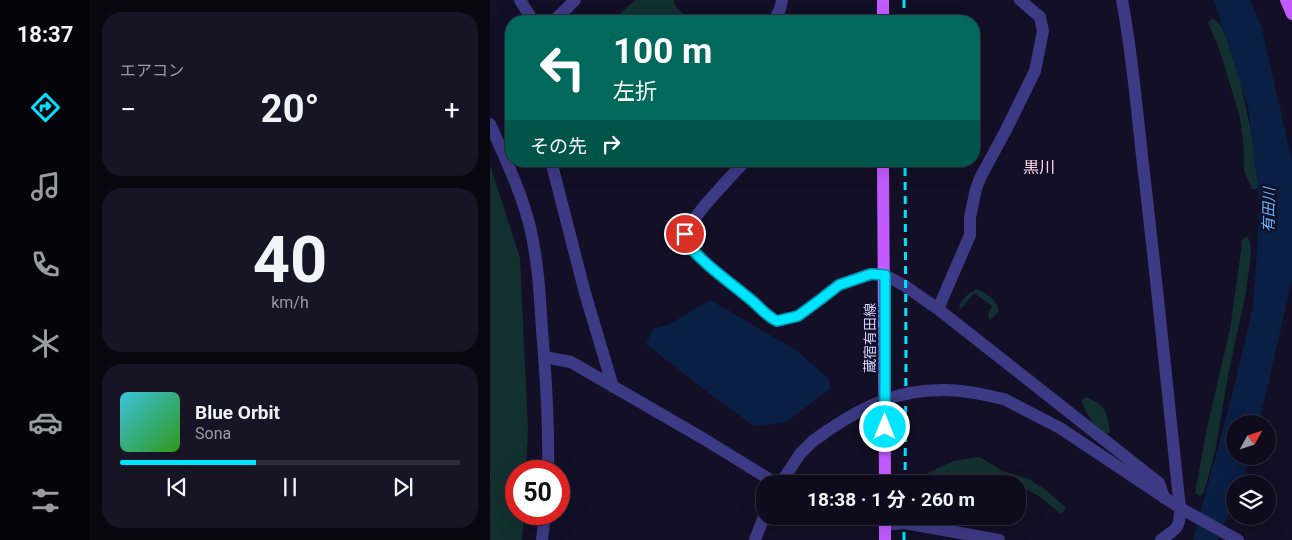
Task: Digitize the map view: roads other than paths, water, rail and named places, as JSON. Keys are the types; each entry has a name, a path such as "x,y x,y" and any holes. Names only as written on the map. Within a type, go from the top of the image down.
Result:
{"main road":[{"path":"883,0 883,15"},
{"path":"1286,0 1292,14"},
{"name":"蔵宿有田線","path":"883,167 885,475"},
{"path":"885,525 885,540"}],"street":[{"path":"520,0 529,15"},
{"path":"560,15 576,0"},
{"path":"777,15 782,0"},
{"path":"938,309 970,234 970,217 980,178 1035,71 1043,31 1040,17 1020,0"},
{"path":"1122,0 1134,85 1180,508 1178,527 1161,540"},
{"path":"490,124 505,159"},
{"path":"509,167 522,198 536,262 544,357 548,460"},
{"path":"553,167 585,292 613,387"},
{"path":"740,167 701,211 685,234 684,240 697,255 759,306 768,317 777,321 798,316 839,285 871,274 885,275 905,286 938,309 1159,483 1164,498"},
{"path":"544,357 571,362 764,475"},
{"path":"785,475 800,454 813,441 849,416 870,405 896,396 925,390 977,393 1004,399 1060,428 1164,498 1237,539"},
{"path":"542,540 544,525"},
{"path":"755,540 761,525"},
{"path":"915,525 1000,540"}],"water":[{"name":"有田川","path":"1214,0 1250,0 1261,25 1292,161 1292,280 1261,415 1227,415 1253,307 1260,205 1248,107"},
{"path":"710,300 796,350 829,379 830,389 785,423 754,426 646,344 653,329 668,325"},
{"path":"1226,417 1226,465 1247,465 1244,475 1226,475 1226,520 1218,540 1193,540"}],"railway":[{"path":"904,0 904,15"},
{"path":"905,167 905,475"},
{"path":"904,525 904,540"}],"district":[{"name":"黒川","path":"1039,167"}]}
